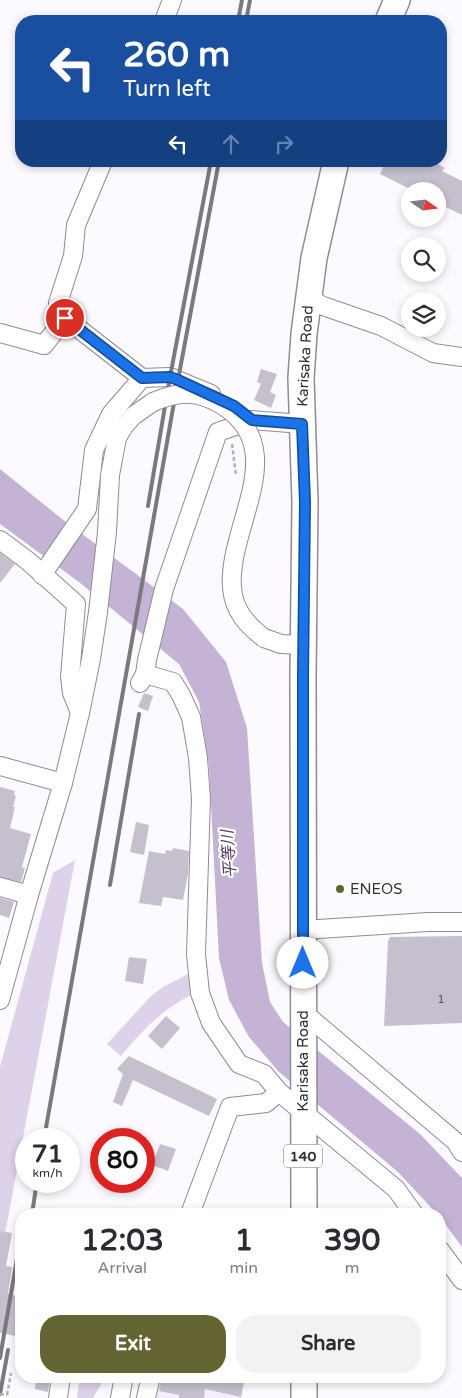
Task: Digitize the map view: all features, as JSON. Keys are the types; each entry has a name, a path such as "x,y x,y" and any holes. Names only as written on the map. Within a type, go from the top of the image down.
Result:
{"highway":[{"path":"391,15 397,0"},
{"name":"Karisaka Road","path":"304,1208 303,645 305,502 301,378 308,298 335,167"},
{"path":"304,1383 304,1398"}],"street":[{"path":"166,15 172,0"},
{"path":"100,167 76,225 73,256 58,303 65,318 142,378 170,377 178,380 234,406 252,420"},
{"path":"308,298 323,306 381,326 434,353 462,357"},
{"path":"0,332 44,345 65,318"},
{"path":"45,571 87,509 94,450 111,414 142,378"},
{"path":"0,1000 63,782 80,713 91,660 98,612 110,474 117,438 132,416 153,402 183,393 195,394 212,399 233,412 247,428 256,455 256,471 233,561 232,590 235,605 250,627 264,638 281,644 303,645"},
{"path":"302,424 252,420 218,432 164,589 144,672 173,682 187,706 195,733 201,799 196,954 200,993 211,1022 239,1064 264,1074 279,1092 303,1104 396,1189 410,1208"},
{"path":"0,540 45,571 76,604 70,677 72,693 80,713"},
{"path":"0,766 63,782"},
{"path":"0,887 29,895"},
{"path":"303,930 428,922 462,922"},
{"path":"303,1015 460,1143"},
{"path":"192,1208 230,1107 266,1102 279,1092"},
{"path":"446,1258 462,1280"},
{"path":"58,1398 60,1383"},
{"path":"120,1398 123,1383"},
{"path":"146,1398 149,1383"}],"path":[{"path":"236,475 231,444 238,440"},
{"path":"0,1394 7,1395 11,1373"}],"shaded area":[{"path":"75,860 25,1128 15,1128 15,1181 5,1234 0,1233 0,1067 53,873"},
{"path":"194,971 195,993 164,1012 137,1037 121,1056 107,1044 150,997 163,987"},
{"path":"79,1383 102,1383 93,1398 77,1398"},
{"path":"148,1383 245,1383 242,1398 145,1398"}],"water":[{"name":"平等川","path":"0,469 62,519 183,609 226,662 247,728 262,963 270,1002 283,1022 420,1134 462,1178 462,1247 446,1225 446,1208 431,1208 398,1172 279,1072 249,1037 229,1000 219,958 209,765 199,702 179,664 79,582 0,524"}],"building":[{"path":"383,167 443,167 445,168 442,171 462,181 462,215 446,207 446,182 401,182 401,184 380,174"},
{"path":"261,369 277,374 270,392 276,395 271,408 254,400 261,384 257,382"},
{"path":"0,553 15,564 0,583"},
{"path":"144,693 153,696 148,711 138,707"},
{"path":"0,787 15,791 14,795 16,796 13,807 15,807 10,828 31,834 22,867 25,868 21,882 0,877"},
{"path":"136,822 149,825 144,855 130,852"},
{"path":"173,848 189,851 188,874 183,900 163,897 161,906 139,903 149,851 165,854 166,850 172,851"},
{"path":"0,898 14,902 9,918 0,915"},
{"path":"462,936 462,1023 384,1026 388,941 390,937"},
{"path":"129,957 147,959 143,984 125,981"},
{"path":"166,1016 180,1028 162,1049 148,1036"},
{"path":"129,1056 217,1099 209,1116 133,1080 122,1106 113,1102 123,1074 117,1069"},
{"path":"160,1144 176,1149 168,1171 155,1166 155,1157"},
{"path":"0,1231 12,1233 6,1266 12,1267 8,1294 15,1296 15,1336 0,1333"},
{"path":"36,1383 49,1383 48,1392 35,1389"},
{"path":"160,1383 244,1383 241,1397 205,1389 204,1398 179,1398 179,1395 159,1391"}],"railway":[{"path":"239,15 242,0"},
{"path":"247,15 250,0"},
{"path":"148,506 170,377 210,167"},
{"path":"46,1128 178,380 218,167"},
{"path":"110,885 139,714"},
{"path":"33,1208 35,1193"},
{"path":"0,1358 15,1270"},
{"path":"0,1394 8,1350"}],"place":[{"name":"ENEOS","path":"340,889"}],"route":[{"path":"65,318 142,378 170,377 178,380 234,406 252,420 302,424 305,502 303,963"}]}
